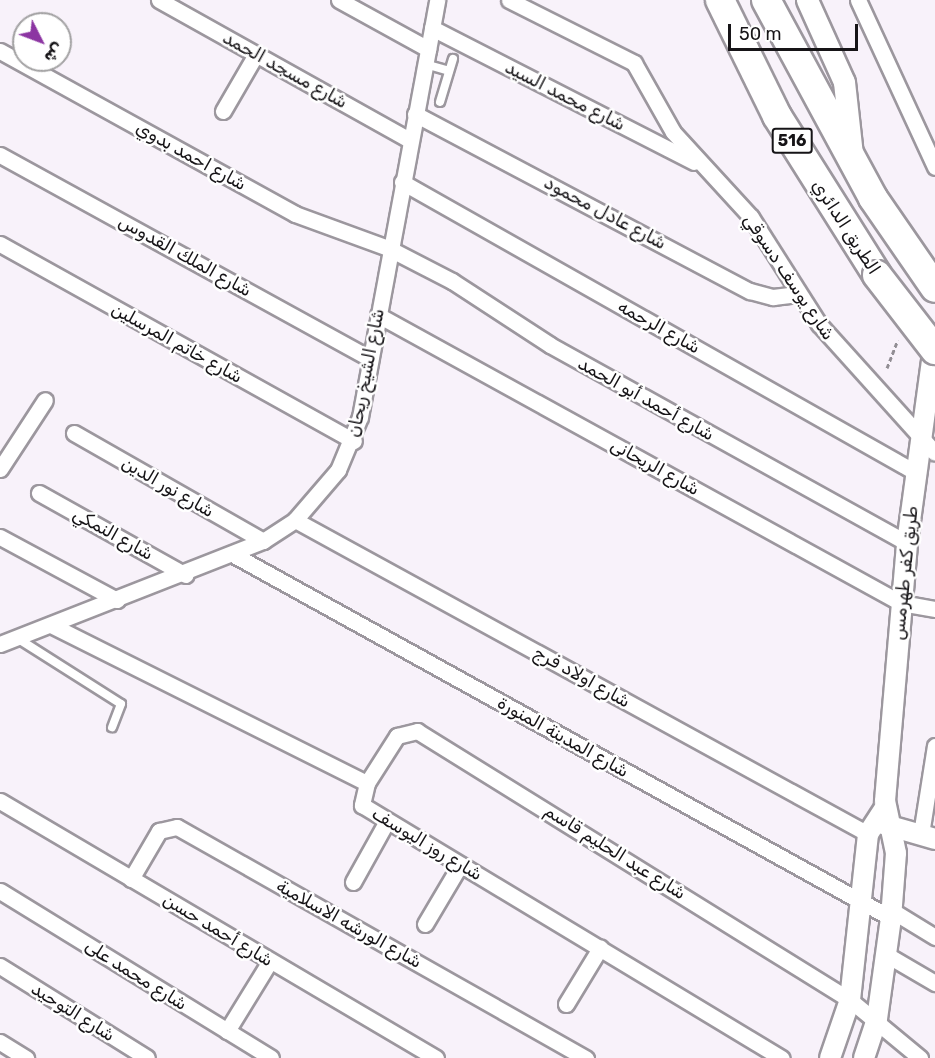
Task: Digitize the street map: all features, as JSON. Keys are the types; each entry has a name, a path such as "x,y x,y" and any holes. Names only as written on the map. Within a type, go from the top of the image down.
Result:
{"highway":[{"name":"الطريق الدائري","path":"720,0 777,116 877,275 935,351"},
{"name":"الطريق الدائري","path":"766,0 873,198 935,288"}],"main road":[{"path":"807,0 844,82 852,162"}],"street":[{"name":"شارع مسجد الحمد","path":"159,0 410,140"},
{"path":"339,0 427,56"},
{"name":"شارع الشيخ ريحان","path":"0,644 186,575 263,541 295,520 332,478 354,441 388,248 437,0"},
{"name":"شارع يوسف دسوقي","path":"509,0 634,63 662,116 697,164 751,217 798,294 838,350 935,453"},
{"path":"858,0 935,167"},
{"name":"شارع محمد السيد","path":"432,28 697,164"},
{"name":"شارع احمد بدوي","path":"0,51 296,214 388,248"},
{"path":"222,111 256,54"},
{"name":"شارع عادل محمود","path":"415,114 750,291 774,297 798,294"},
{"name":"شارع الملك القدوس","path":"0,155 369,357"},
{"name":"شارع الرحمه","path":"402,182 915,471"},
{"name":"شارع خاتم المرسلين","path":"0,244 354,441"},
{"name":"شارع أحمد أبو الحمد","path":"388,248 452,280 550,345 907,543"},
{"name":"شارع الريحانى","path":"378,315 901,603 935,609"},
{"name":"طريق كفر طهرمس","path":"830,1058 850,1000 861,901 875,821 915,471 935,339"},
{"path":"0,469 6,448 45,400"},
{"name":"شارع نور الدين","path":"74,433 263,541"},
{"name":"شارع النمكي","path":"39,493 186,575"},
{"name":"شارع اولاد فرج","path":"295,520 875,821"},
{"path":"0,537 117,600"},
{"name":"شارع المدينة المنورة","path":"234,555 861,901 935,937"},
{"name":"شارع روز اليوسف","path":"53,626 367,783 362,805 782,1058"},
{"name":"شارع عبد الحليم قاسم","path":"367,783 397,736 417,730 850,1000 877,1019 920,1058"},
{"path":"894,827 928,837 935,747"},
{"name":"شارع أحمد حسن","path":"0,801 436,1058"},
{"path":"353,882 387,821"},
{"name":"طريق كفر طهرمس","path":"864,1058 877,1019 891,914 894,827 875,821"},
{"name":"شارع الورشه الاسلامية","path":"131,879 159,831 177,827 586,1058"},
{"path":"425,924 460,865"},
{"name":"شارع محمد على","path":"0,891 271,1058"},
{"path":"566,1004 600,948"},
{"path":"887,955 935,982"},
{"path":"227,1031 270,961"},
{"name":"شارع التوحيد","path":"0,966 147,1058"},
{"path":"0,1042 26,1058"}],"lane":[{"path":"427,56 449,72"},
{"path":"440,102 453,59"},
{"path":"17,638 120,703 123,709 112,726"}],"path":[{"path":"887,368 893,345"}]}
